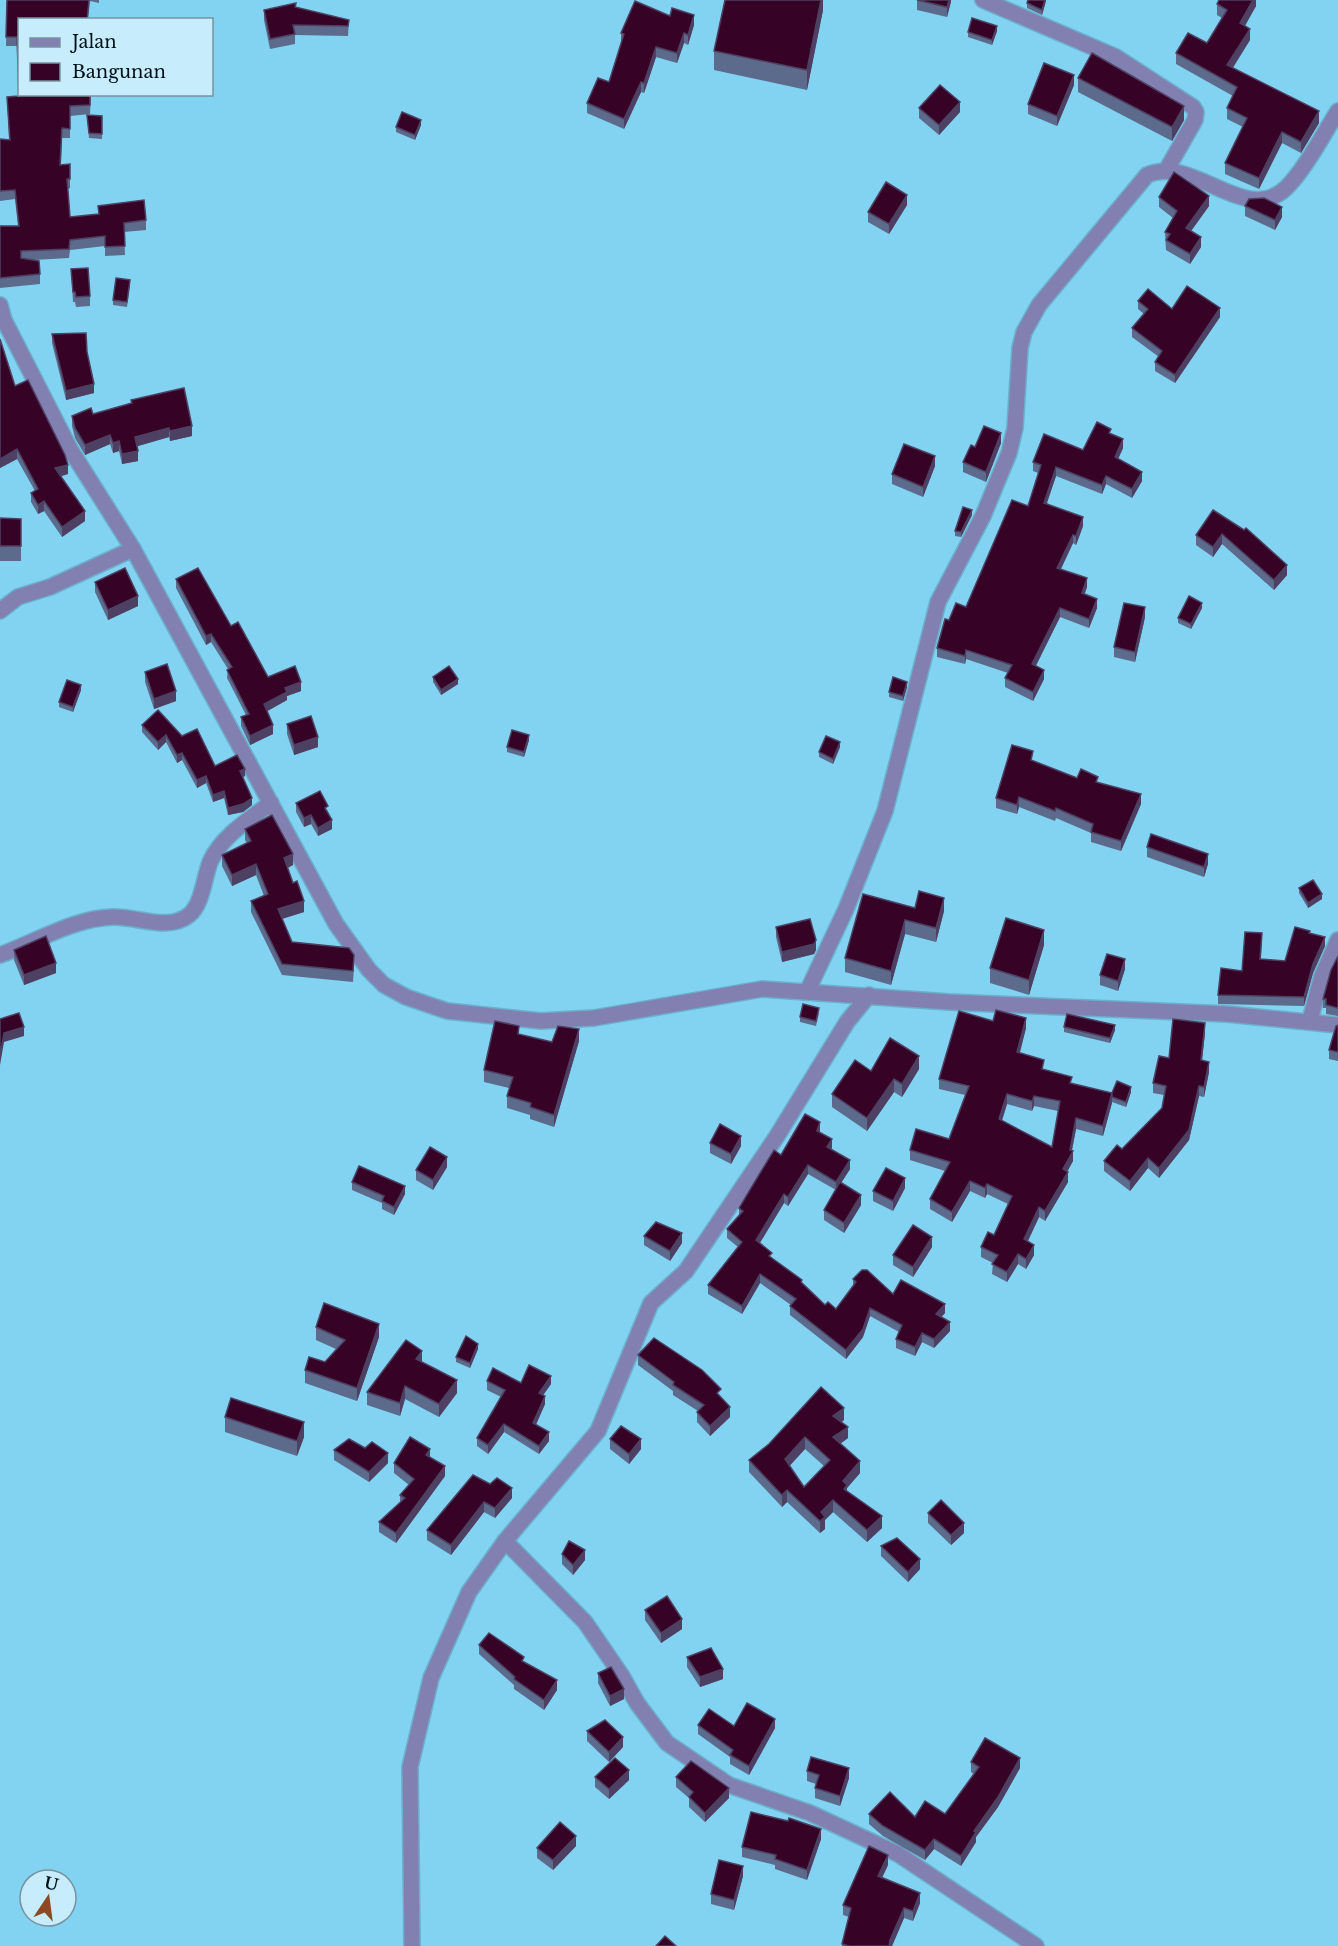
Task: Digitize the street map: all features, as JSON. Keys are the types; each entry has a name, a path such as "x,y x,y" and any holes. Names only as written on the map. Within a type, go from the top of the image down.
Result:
{"street":[{"path":"983,0 1106,51 1193,107 1196,112 1195,120 1167,169"},
{"path":"807,992 846,909 885,811 938,602 983,516 1009,453 1015,428 1020,348 1024,332 1039,305 1142,181 1153,172 1167,169 1184,173 1244,198 1266,200 1275,197 1287,187 1338,111"},
{"path":"0,305 4,320 70,449 133,549 350,945 384,985 406,997 447,1011 541,1022 594,1018 762,989 949,1002 1227,1014 1310,1020 1338,1025"},
{"path":"0,611 18,597 50,587 133,549"},
{"path":"0,955 75,924 95,920 115,917 165,923 185,918 192,913 197,903 212,859 219,849 230,835 271,803"},
{"path":"1310,1020 1322,976 1338,940"},
{"path":"412,1946 410,1767 431,1678 469,1592 505,1541 598,1431 651,1303 686,1271 777,1136 847,1022 869,995"},
{"path":"505,1541 585,1622 622,1676 637,1703 667,1743 729,1785 810,1814 898,1854 1036,1946"}],"building":[{"path":"7,0 89,0 87,18 18,18 18,66 17,37 6,37"},
{"path":"725,0 821,0 807,70 714,51"},
{"path":"917,0 949,0 947,7"},
{"path":"1028,0 1045,0 1042,10 1027,3"},
{"path":"1219,0 1253,0 1240,23 1250,29 1227,65 1319,111 1301,142 1282,132 1259,178 1225,163 1247,118 1227,108 1237,87 1176,53 1188,33 1207,43 1227,10 1217,4"},
{"path":"635,1 670,16 672,8 694,15 688,35 684,33 677,53 656,47 644,83 641,82 624,119 587,103 598,78 609,82 624,34 621,33"},
{"path":"296,3 295,7 349,20 348,26 293,25 295,34 270,39 264,10"},
{"path":"972,18 997,26 992,40 968,32"},
{"path":"1092,53 1184,106 1172,127 1078,78"},
{"path":"1044,63 1074,75 1057,116 1028,104"},
{"path":"940,85 960,102 939,125 919,108"},
{"path":"90,96 90,105 70,106 70,129 62,128 60,165 70,164 70,179 67,179 70,217 99,214 98,206 144,200 146,220 124,223 125,246 105,247 105,236 70,240 69,249 21,251 21,258 39,261 40,274 0,278 0,226 19,226 15,190 0,191 0,139 10,140 7,97"},
{"path":"402,112 421,120 415,135 396,127"},
{"path":"87,115 102,116 102,134 89,133"},
{"path":"1174,172 1209,196 1186,228 1201,237 1190,254 1166,240 1170,234 1165,232 1177,211 1159,197"},
{"path":"886,182 907,195 889,224 868,212"},
{"path":"1264,198 1282,207 1275,220 1245,206 1249,199"},
{"path":"88,268 90,296 76,297 73,292 71,269"},
{"path":"116,278 130,280 127,302 113,300"},
{"path":"1187,286 1220,308 1175,375 1155,362 1162,351 1132,328 1148,309 1138,301 1148,289 1172,309"},
{"path":"86,333 87,352 94,384 66,391 52,334"},
{"path":"0,339 15,386 28,380 65,455 68,465 55,468 85,511 62,527 44,501 38,505 31,493 38,489 17,449 0,459"},
{"path":"184,388 192,426 170,431 169,428 135,437 138,451 122,454 119,441 113,443 110,435 85,445 75,428 72,416 91,408 93,414 132,403 131,400"},
{"path":"1097,422 1111,429 1109,433 1123,439 1115,457 1142,472 1132,489 1106,476 1102,485 1056,467 1044,503 1083,517 1076,536 1073,535 1057,568 1087,578 1082,593 1097,599 1089,619 1060,608 1032,664 1044,670 1033,692 1005,678 1012,665 966,650 965,656 937,648 945,619 949,620 956,603 966,607 1012,500 1028,506 1041,465 1033,462 1044,434 1083,450"},
{"path":"984,426 1001,433 986,472 963,462 971,445 975,447"},
{"path":"904,444 935,456 923,487 892,474"},
{"path":"963,507 972,510 961,532 955,531"},
{"path":"1213,510 1244,530 1246,528 1287,565 1274,580 1222,534 1213,547 1196,535"},
{"path":"0,518 21,519 21,546 0,546"},
{"path":"125,568 138,596 108,610 95,582"},
{"path":"198,568 231,626 238,622 268,677 295,666 301,682 285,688 287,692 264,704 273,725 250,736 241,717 249,714 227,670 232,667 211,634 206,636 176,579"},
{"path":"1189,596 1202,603 1191,624 1178,618"},
{"path":"1124,603 1145,607 1135,652 1114,647"},
{"path":"167,664 176,691 154,699 145,672"},
{"path":"449,666 458,679 441,690 433,677"},
{"path":"893,677 907,682 903,696 889,692"},
{"path":"67,680 81,685 73,707 59,702"},
{"path":"158,710 182,736 197,729 215,766 237,755 245,769 240,771 252,798 243,804 228,808 224,791 213,795 206,776 197,780 182,753 177,755 166,735 158,742 142,725"},
{"path":"311,716 318,737 294,745 287,724"},
{"path":"512,730 529,735 524,752 507,747"},
{"path":"826,736 840,742 833,759 819,752"},
{"path":"1012,745 1033,751 1031,760 1077,778 1081,769 1098,777 1096,782 1141,794 1121,841 1091,832 1093,824 1056,808 1055,811 1019,797 1017,805 996,798"},
{"path":"320,791 328,806 325,808 332,820 318,828 311,815 304,818 296,803"},
{"path":"272,815 293,854 284,858 293,883 297,881 304,901 278,909 292,942 349,948 354,955 353,971 282,964 251,901 268,894 256,864 232,875 222,855 251,841 245,829"},
{"path":"1151,834 1208,854 1204,867 1147,847"},
{"path":"1313,880 1322,894 1308,903 1299,888"},
{"path":"919,891 944,898 936,928 905,920 891,971 845,958 863,894 915,908"},
{"path":"1006,918 1044,930 1029,980 990,968"},
{"path":"810,919 816,940 814,944 782,952 776,927"},
{"path":"1295,927 1325,937 1313,964 1304,997 1218,995 1221,968 1242,971 1245,932 1262,933 1260,959 1285,961"},
{"path":"46,936 56,963 24,975 14,950"},
{"path":"1107,954 1125,959 1118,981 1100,975"},
{"path":"1338,956 1338,1008 1326,1005 1326,999 1323,999 1331,970"},
{"path":"803,1004 819,1008 816,1021 800,1017"},
{"path":"996,1010 1026,1018 1017,1052 1044,1060 1042,1069 1072,1077 1070,1083 1112,1093 1103,1126 1076,1118 1070,1150 1073,1151 1063,1169 1068,1172 1045,1211 1039,1207 1024,1239 1034,1245 1026,1259 1018,1254 1007,1272 992,1264 998,1255 981,1247 988,1232 994,1235 1012,1196 987,1184 985,1188 970,1181 952,1212 930,1199 950,1162 910,1150 916,1129 949,1139 969,1086 939,1079 959,1011 993,1021","holes":["1007,1094 1032,1101 1034,1096 1060,1101 1052,1147 999,1119"]},
{"path":"19,1013 24,1027 4,1033 0,1056 0,1019"},
{"path":"1067,1014 1115,1025 1110,1038 1064,1027"},
{"path":"1173,1019 1205,1023 1201,1060 1209,1062 1204,1087 1199,1086 1189,1130 1159,1168 1148,1158 1130,1181 1104,1161 1117,1145 1122,1149 1162,1108 1166,1086 1153,1083 1159,1056 1169,1058"},
{"path":"495,1021 519,1026 518,1034 552,1042 558,1026 579,1029 554,1115 530,1107 531,1103 507,1096 513,1077 484,1070"},
{"path":"1338,1025 1338,1052 1329,1050"},
{"path":"890,1038 919,1056 902,1084 894,1079 867,1118 832,1094 855,1060 871,1071"},
{"path":"1117,1081 1131,1087 1126,1102 1112,1097"},
{"path":"805,1114 820,1122 817,1131 832,1139 827,1147 850,1160 836,1182 808,1165 788,1197 784,1194 756,1240 772,1253 769,1256 802,1280 801,1282 825,1305 828,1302 836,1309 856,1282 853,1279 862,1270 867,1270 893,1294 901,1280 945,1304 936,1314 950,1322 934,1339 922,1333 915,1347 896,1339 902,1325 870,1308 863,1329 846,1350 790,1306 796,1299 760,1274 742,1306 708,1285 742,1242 727,1229 743,1211 739,1208 774,1150 781,1155"},
{"path":"720,1124 741,1136 731,1154 710,1143"},
{"path":"430,1147 447,1157 433,1180 416,1170"},
{"path":"359,1166 405,1186 394,1207 382,1201 384,1196 352,1182"},
{"path":"886,1168 905,1178 893,1201 873,1191"},
{"path":"840,1182 861,1195 844,1223 824,1210"},
{"path":"656,1222 682,1233 670,1251 644,1236"},
{"path":"913,1225 932,1237 913,1267 893,1255"},
{"path":"324,1303 379,1324 357,1388 305,1370 309,1357 325,1362 345,1340 316,1327"},
{"path":"466,1336 478,1344 470,1363 456,1357"},
{"path":"654,1338 702,1370 721,1389 717,1393 730,1407 710,1426 697,1412 704,1405 673,1385 674,1382 638,1355"},
{"path":"406,1340 422,1351 416,1359 457,1380 439,1404 405,1386 400,1403 367,1392"},
{"path":"529,1365 551,1376 539,1393 545,1396 533,1423 549,1432 539,1446 504,1424 488,1445 477,1438 505,1390 487,1381 493,1368 521,1383"},
{"path":"821,1387 844,1408 833,1416 848,1427 833,1437 860,1461 843,1481 847,1485 844,1489 882,1516 867,1530 833,1500 821,1512 825,1517 820,1521 787,1490 782,1495 749,1460 769,1444","holes":["805,1437 830,1460 804,1487 785,1459"]},
{"path":"231,1398 304,1422 297,1441 225,1417"},
{"path":"621,1426 641,1439 629,1454 610,1439"},
{"path":"410,1437 430,1449 426,1455 445,1466 396,1533 379,1522 405,1498 400,1495 414,1479 394,1463"},
{"path":"349,1439 365,1448 372,1442 388,1453 369,1472 334,1450"},
{"path":"473,1475 490,1484 497,1478 512,1488 495,1508 484,1502 451,1545 427,1530"},
{"path":"941,1500 964,1523 951,1535 928,1513"},
{"path":"897,1538 920,1559 908,1572 881,1546"},
{"path":"569,1541 585,1550 573,1565 562,1554"},
{"path":"667,1596 682,1619 661,1633 645,1610"},
{"path":"489,1633 524,1657 522,1661 557,1680 544,1700 514,1679 515,1677 479,1645"},
{"path":"711,1648 723,1669 700,1677 687,1657"},
{"path":"611,1667 624,1689 610,1696 598,1673"},
{"path":"747,1703 775,1719 749,1766 730,1755 733,1750 698,1725 709,1709 734,1726"},
{"path":"605,1720 623,1737 609,1752 587,1731"},
{"path":"985,1738 1020,1758 961,1856 934,1839 925,1850 883,1826 869,1814 890,1792 915,1817 925,1801 945,1814 979,1767 971,1762"},
{"path":"811,1757 849,1768 840,1796 815,1788 819,1775 807,1771"},
{"path":"615,1758 629,1770 609,1789 595,1777"},
{"path":"691,1761 729,1788 705,1813 689,1797 693,1792 676,1777"},
{"path":"751,1812 788,1821 789,1818 821,1829 807,1870 775,1859 776,1855 742,1847"},
{"path":"560,1822 576,1836 553,1860 537,1848"},
{"path":"869,1846 888,1855 878,1876 920,1893 913,1911 904,1908 889,1946 849,1946 842,1944 851,1908 843,1905"},
{"path":"719,1860 743,1866 734,1900 711,1894"},
{"path":"665,1936 676,1946 656,1946"}]}
